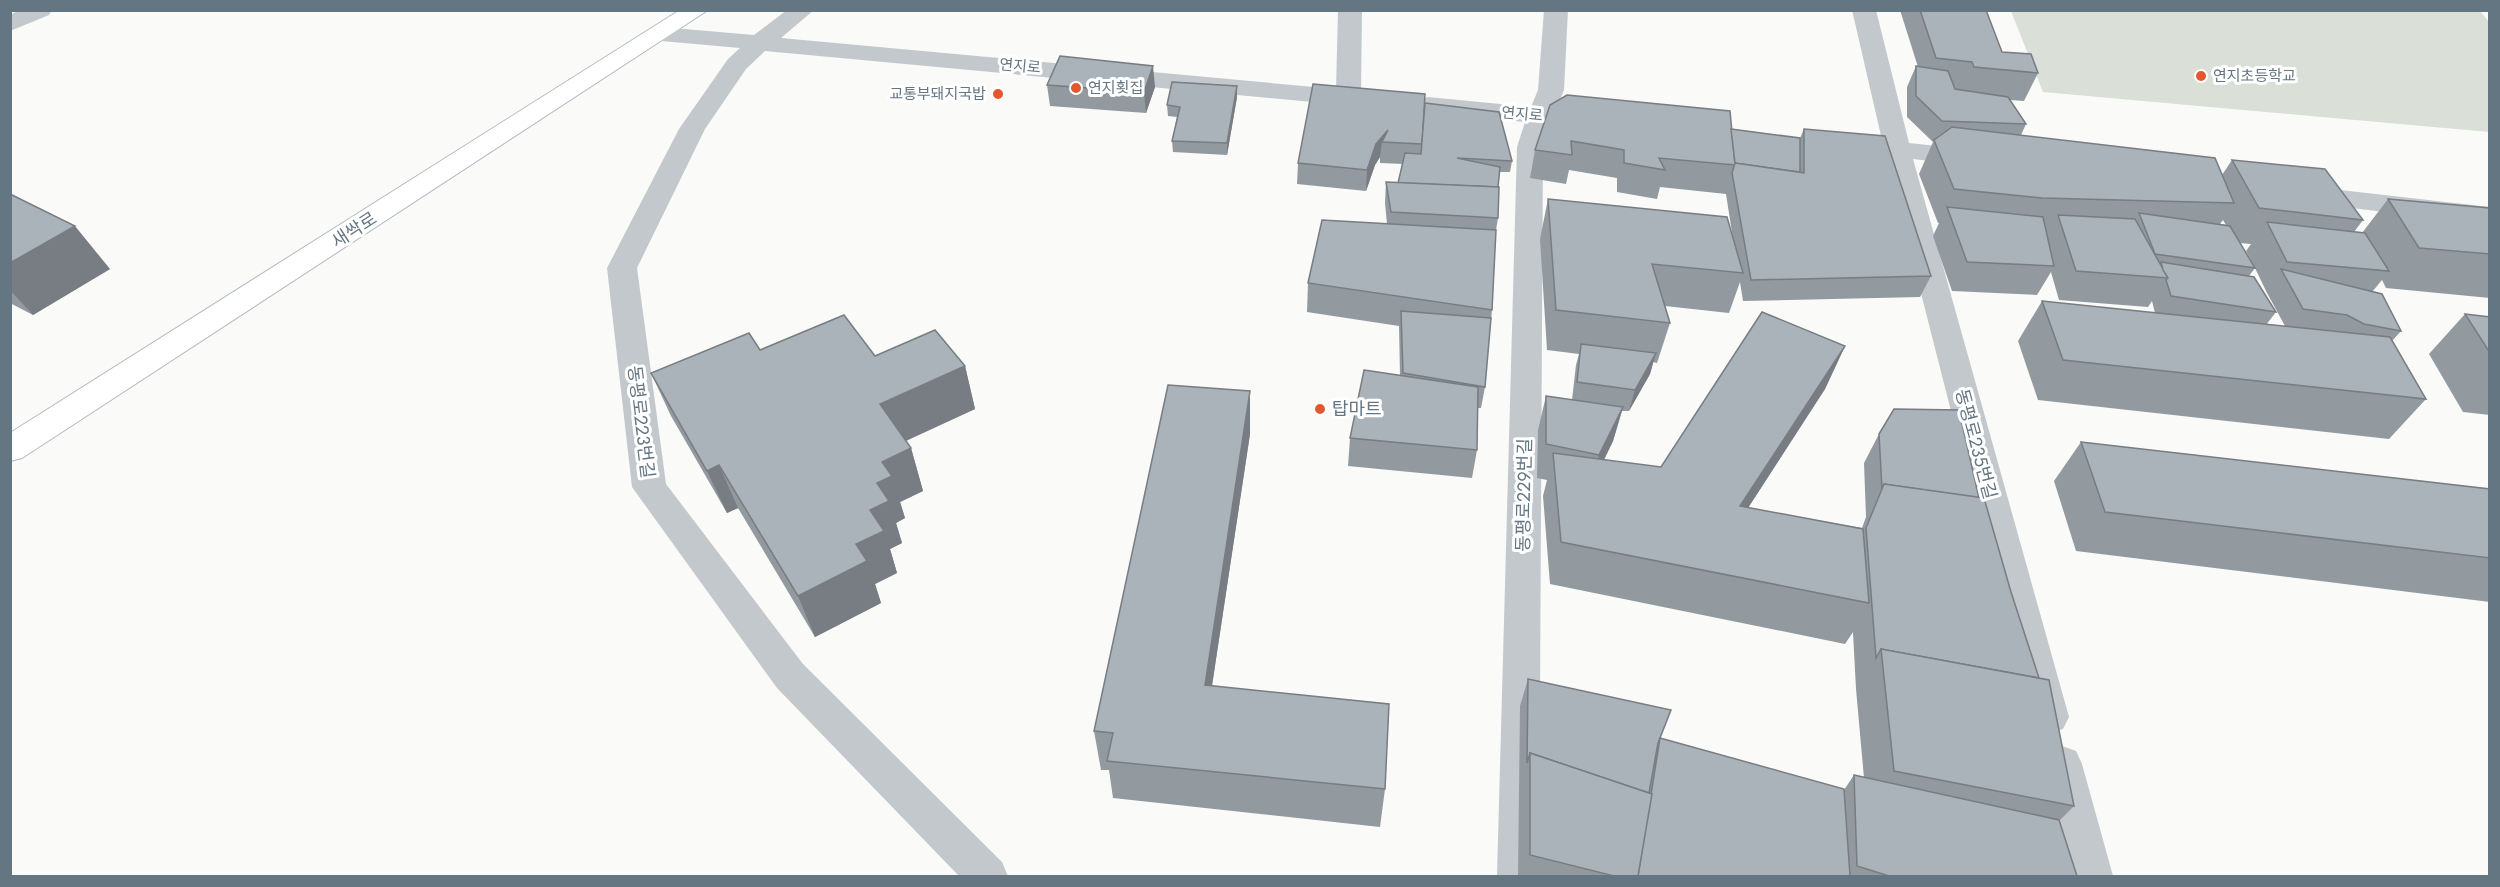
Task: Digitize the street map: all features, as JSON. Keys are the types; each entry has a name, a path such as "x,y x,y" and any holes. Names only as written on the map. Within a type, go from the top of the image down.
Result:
{"main road":[{"name":"새싹로","path":"10,448 697,10"}],"street":[{"path":"10,24 41,10"},
{"name":"동평로223번길","path":"803,10 762,41 737,64 692,129 622,268 649,487 790,676 987,876"},
{"path":"1348,97 1350,10"},
{"name":"동평로229번길","path":"1518,876 1530,147 1551,90 1556,10"},
{"name":"동평로235번길","path":"1864,10 1897,149 2092,876"},
{"name":"연지로","path":"661,34 762,41 1612,122"},
{"path":"1826,142 1992,160"},
{"path":"2276,192 2490,216"}],"shaded area":[{"path":"2011,11 2480,11 2489,22 2489,132 2043,92"}],"building":[{"path":"1920,10 1986,10 2002,52 2031,54 2038,73 1974,67 1972,62 1936,58"},
{"path":"1060,56 1153,66 1144,92 1047,85"},
{"path":"1916,66 1948,71 1955,89 2008,97 2026,124 1942,121 1916,96"},
{"path":"1172,82 1237,86 1227,143 1172,141 1180,107 1167,105"},
{"path":"1313,84 1425,94 1422,144 1382,142 1388,130 1376,144 1367,170 1298,163"},
{"path":"1567,95 1730,111 1735,165 1659,158 1665,170 1624,163 1624,150 1571,141 1572,155 1535,150 1550,105"},
{"path":"1425,103 1499,112 1512,161 1457,158 1500,167 1498,187 1398,183 1405,153 1421,154"},
{"path":"1952,127 2215,158 2234,203 2042,198 1954,189 1934,140"},
{"path":"1731,129 1800,138 1800,172 1735,163"},
{"path":"1804,129 1885,136 1931,276 1751,280 1732,173 1735,163 1804,173"},
{"path":"2232,160 2325,169 2363,220 2259,208"},
{"path":"1386,182 1499,187 1498,218 1391,212"},
{"path":"10,194 75,226 10,263"},
{"path":"1548,199 1727,217 1743,273 1652,264 1670,323 1556,310"},
{"path":"2388,199 2490,208 2490,254 2419,248"},
{"path":"1947,207 2043,217 2054,266 1967,262"},
{"path":"2139,213 2230,226 2255,268 2155,254"},
{"path":"2058,215 2135,219 2168,278 2076,271"},
{"path":"1322,220 1496,230 1492,310 1308,283"},
{"path":"2267,222 2365,233 2389,271 2287,262"},
{"path":"2161,262 2254,277 2276,312 2171,296 2166,280 2168,278"},
{"path":"2281,269 2382,294 2401,331 2364,324 2347,315 2303,309"},
{"path":"2042,301 2390,337 2426,399 2063,360"},
{"path":"1401,311 1491,318 1485,387 1403,373"},
{"path":"1762,312 1845,346 1740,506 1863,529 1869,603 1561,542 1553,453 1661,467"},
{"path":"2465,314 2490,317 2490,353"},
{"path":"844,315 875,356 935,330 965,366 880,404 911,448 882,462 892,476 877,483 889,501 870,510 884,531 856,544 867,561 798,596 719,465 707,471 651,373 749,333 760,350"},
{"path":"1581,344 1656,353 1635,390 1577,382"},
{"path":"1364,370 1478,387 1477,450 1350,438"},
{"path":"1168,385 1250,391 1205,685 1389,704 1385,789 1107,761 1113,733 1094,731"},
{"path":"1546,396 1623,407 1599,455 1546,444"},
{"path":"1894,409 1959,410 1979,498 1884,484 1882,489 1879,434"},
{"path":"2081,442 2490,489 2490,558 2105,512"},
{"path":"1884,484 1984,498 2039,678 1881,649 1876,658 1866,528"},
{"path":"1881,649 2049,680 2074,806 1894,771"},
{"path":"1528,679 1671,710 1658,743 1649,793 1530,753 1527,763"},
{"path":"1660,738 1844,789 1850,876 1638,876"},
{"path":"1530,753 1652,794 1638,876 1614,876 1530,855"},
{"path":"1854,775 2059,820 2077,876 1889,876 1857,866"}],"place":[{"name":"연지초등학교","path":"2201,76"},
{"name":"연지횟집","path":"1076,88"},
{"name":"교통부돼지국밥","path":"998,94"},
{"name":"탑마트","path":"1320,409"}]}
